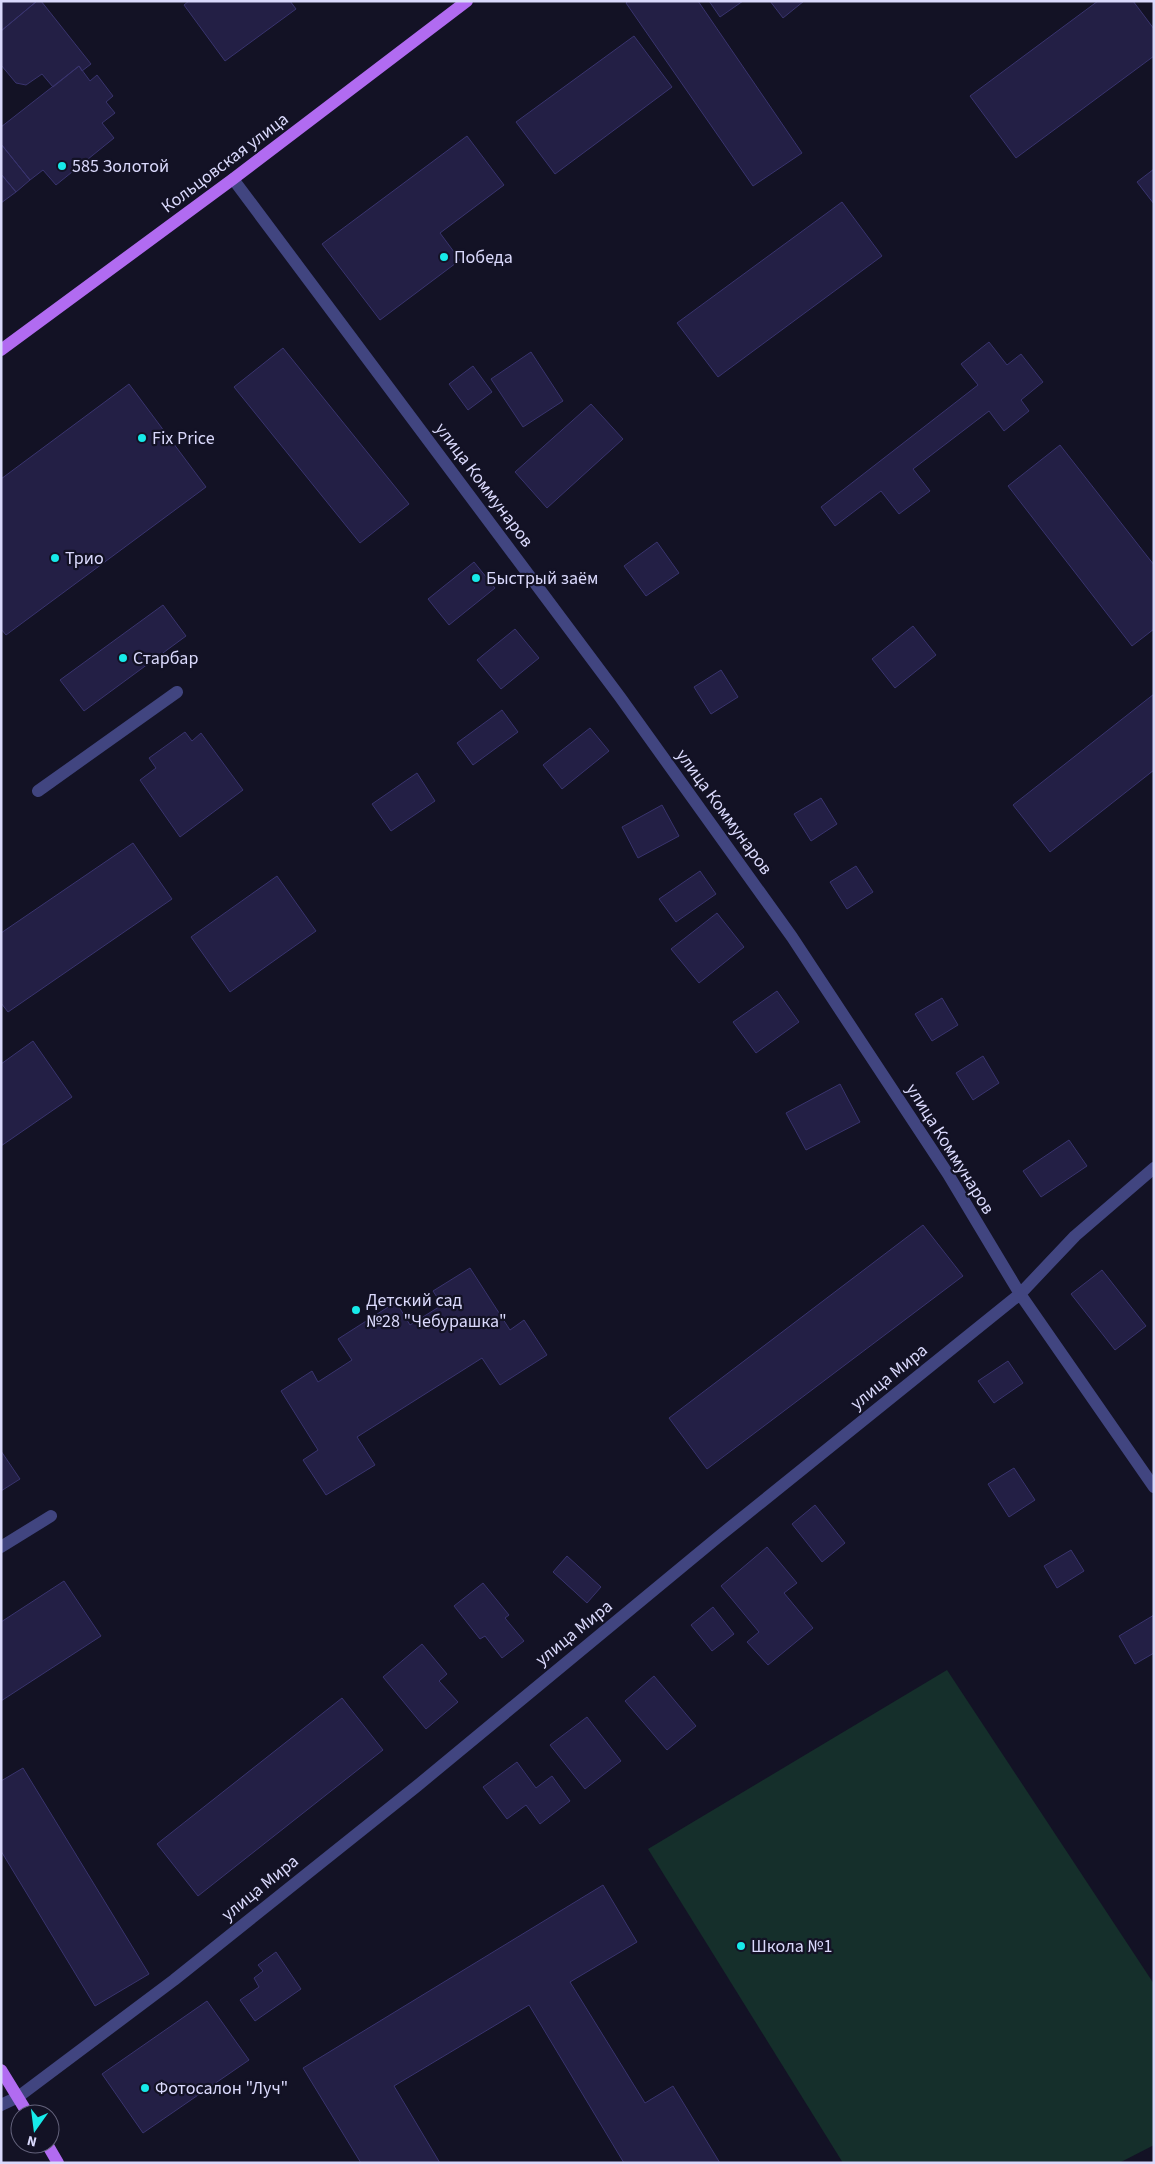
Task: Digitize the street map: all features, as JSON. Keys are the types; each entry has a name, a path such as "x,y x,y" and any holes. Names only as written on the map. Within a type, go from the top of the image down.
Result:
{"main road":[{"name":"Кольцовская улица","path":"1,350 233,179 467,1"},
{"path":"1,2070 22,2104"}],"street":[{"name":"улица Коммунаров","path":"233,179 620,697 786,929 948,1174 1020,1294 1154,1488"},
{"path":"38,791 177,692"},
{"name":"улица Мира","path":"1,2105 18,2097 174,1980 310,1871 717,1538 1020,1294 1075,1236 1154,1168"},
{"path":"1,1547 52,1516"}],"green space":[{"path":"947,1670 1154,1984 1154,2145 1119,2163 843,2163 648,1849"}],"building":[{"path":"1,1 37,1 1,31"},
{"path":"37,1 41,1 91,64 82,71 79,66 53,87 42,74 26,85 16,83 1,65 1,31"},
{"path":"189,1 290,1 296,9 225,61 184,5"},
{"path":"628,1 698,1 802,153 753,186 626,3"},
{"path":"709,1 743,1 720,17"},
{"path":"770,1 804,1 783,18"},
{"path":"1098,1 1133,1 1154,29 1154,56 1016,158 970,96"},
{"path":"634,36 672,87 555,174 516,122"},
{"path":"79,66 90,81 97,75 113,96 106,102 115,113 102,123 114,138 56,185 43,170 30,180 1,144 1,127"},
{"path":"467,136 504,185 440,233 460,260 380,320 322,244"},
{"path":"1,144 30,180 16,192 1,174"},
{"path":"1154,169 1154,204 1137,182"},
{"path":"1,174 16,192 1,203"},
{"path":"842,202 882,256 718,377 677,323"},
{"path":"989,342 1007,365 1021,354 1043,382 1021,400 1029,411 1004,431 989,411 913,469 930,491 899,514 881,491 835,526 821,507 978,385 961,364"},
{"path":"283,348 409,504 360,543 234,387"},
{"path":"531,352 563,401 523,427 491,379"},
{"path":"473,366 492,392 468,410 449,384"},
{"name":"Трио","path":"129,384 206,487 6,635 1,629 1,479"},
{"path":"591,404 623,439 547,508 515,472"},
{"path":"1060,445 1154,565 1154,629 1132,646 1008,486"},
{"path":"657,542 679,573 646,596 624,566"},
{"path":"474,562 495,588 449,625 428,599"},
{"name":"Старбар","path":"163,605 186,636 84,711 60,680"},
{"path":"913,626 936,655 895,688 872,659"},
{"path":"515,629 539,658 501,689 477,660"},
{"path":"721,670 738,697 711,714 694,687"},
{"path":"1154,694 1154,770 1050,852 1013,805"},
{"path":"502,710 518,732 473,765 457,743"},
{"path":"590,728 609,751 562,789 543,765"},
{"path":"185,732 192,741 201,733 243,790 180,837 140,780 156,768 149,758"},
{"path":"417,773 435,801 391,831 372,804"},
{"path":"821,798 837,824 811,841 794,814"},
{"path":"662,805 679,836 638,858 622,827"},
{"path":"133,843 172,899 8,1012 1,1003 1,933"},
{"path":"856,866 873,892 847,909 830,882"},
{"path":"700,871 716,894 676,922 659,899"},
{"path":"277,876 316,931 230,992 191,937"},
{"path":"717,913 744,947 699,983 671,949"},
{"path":"777,991 799,1022 756,1053 733,1022"},
{"path":"942,998 958,1025 932,1041 915,1014"},
{"path":"33,1041 72,1097 1,1146 1,1064"},
{"path":"983,1056 999,1083 973,1100 956,1073"},
{"path":"840,1084 860,1122 806,1150 786,1113"},
{"path":"1069,1140 1087,1166 1041,1197 1023,1171"},
{"path":"923,1225 963,1276 707,1469 669,1418"},
{"path":"470,1268 510,1330 524,1320 547,1355 500,1385 482,1358 357,1437 375,1465 326,1495 303,1460 318,1450 281,1391 312,1371 318,1382 352,1360 338,1339 396,1302 410,1325 442,1305 433,1291"},
{"path":"1102,1270 1146,1326 1115,1350 1071,1294"},
{"path":"1008,1361 1023,1383 994,1403 978,1381"},
{"path":"1,1451 20,1479 1,1491"},
{"path":"1014,1468 1035,1500 1009,1517 988,1484"},
{"path":"815,1505 845,1543 822,1562 792,1524"},
{"path":"767,1547 797,1583 784,1593 813,1628 768,1665 747,1642 759,1632 721,1586"},
{"path":"1071,1550 1084,1571 1057,1588 1044,1566"},
{"path":"567,1556 601,1587 587,1603 553,1572"},
{"path":"64,1581 101,1636 1,1701 1,1622"},
{"path":"483,1583 509,1615 505,1618 524,1641 502,1658 485,1636 480,1639 454,1606"},
{"path":"713,1607 734,1634 712,1651 691,1625"},
{"path":"1154,1615 1154,1653 1135,1664 1119,1636"},
{"path":"422,1644 447,1674 439,1681 458,1702 426,1729 383,1677"},
{"path":"654,1676 696,1726 667,1750 625,1701"},
{"path":"342,1698 383,1750 198,1896 157,1844"},
{"path":"587,1717 621,1761 585,1789 550,1745"},
{"path":"517,1762 536,1788 552,1776 570,1801 540,1824 526,1805 507,1819 483,1787"},
{"path":"23,1768 149,1974 95,2006 1,1851 1,1781"},
{"path":"603,1885 637,1942 570,1982 645,2103 673,2086 720,2163 624,2163 529,2005 394,2086 440,2163 361,2163 303,2068"},
{"path":"276,1952 301,1989 255,2021 240,2000 259,1987 254,1978 263,1971 258,1965"},
{"path":"207,2001 249,2060 143,2133 102,2074"}],"place":[{"name":"585 Золотой","path":"62,166"},
{"name":"Победа","path":"444,257"},
{"name":"Fix Price","path":"142,438"},
{"name":"Трио","path":"55,558"},
{"name":"Быстрый заём","path":"476,578"},
{"name":"Старбар","path":"123,658"},
{"name":"Детский сад №28 \"Чебурашка\"","path":"356,1310"},
{"name":"Школа №1","path":"741,1946"},
{"name":"Фотосалон \"Луч\"","path":"145,2088"}]}
